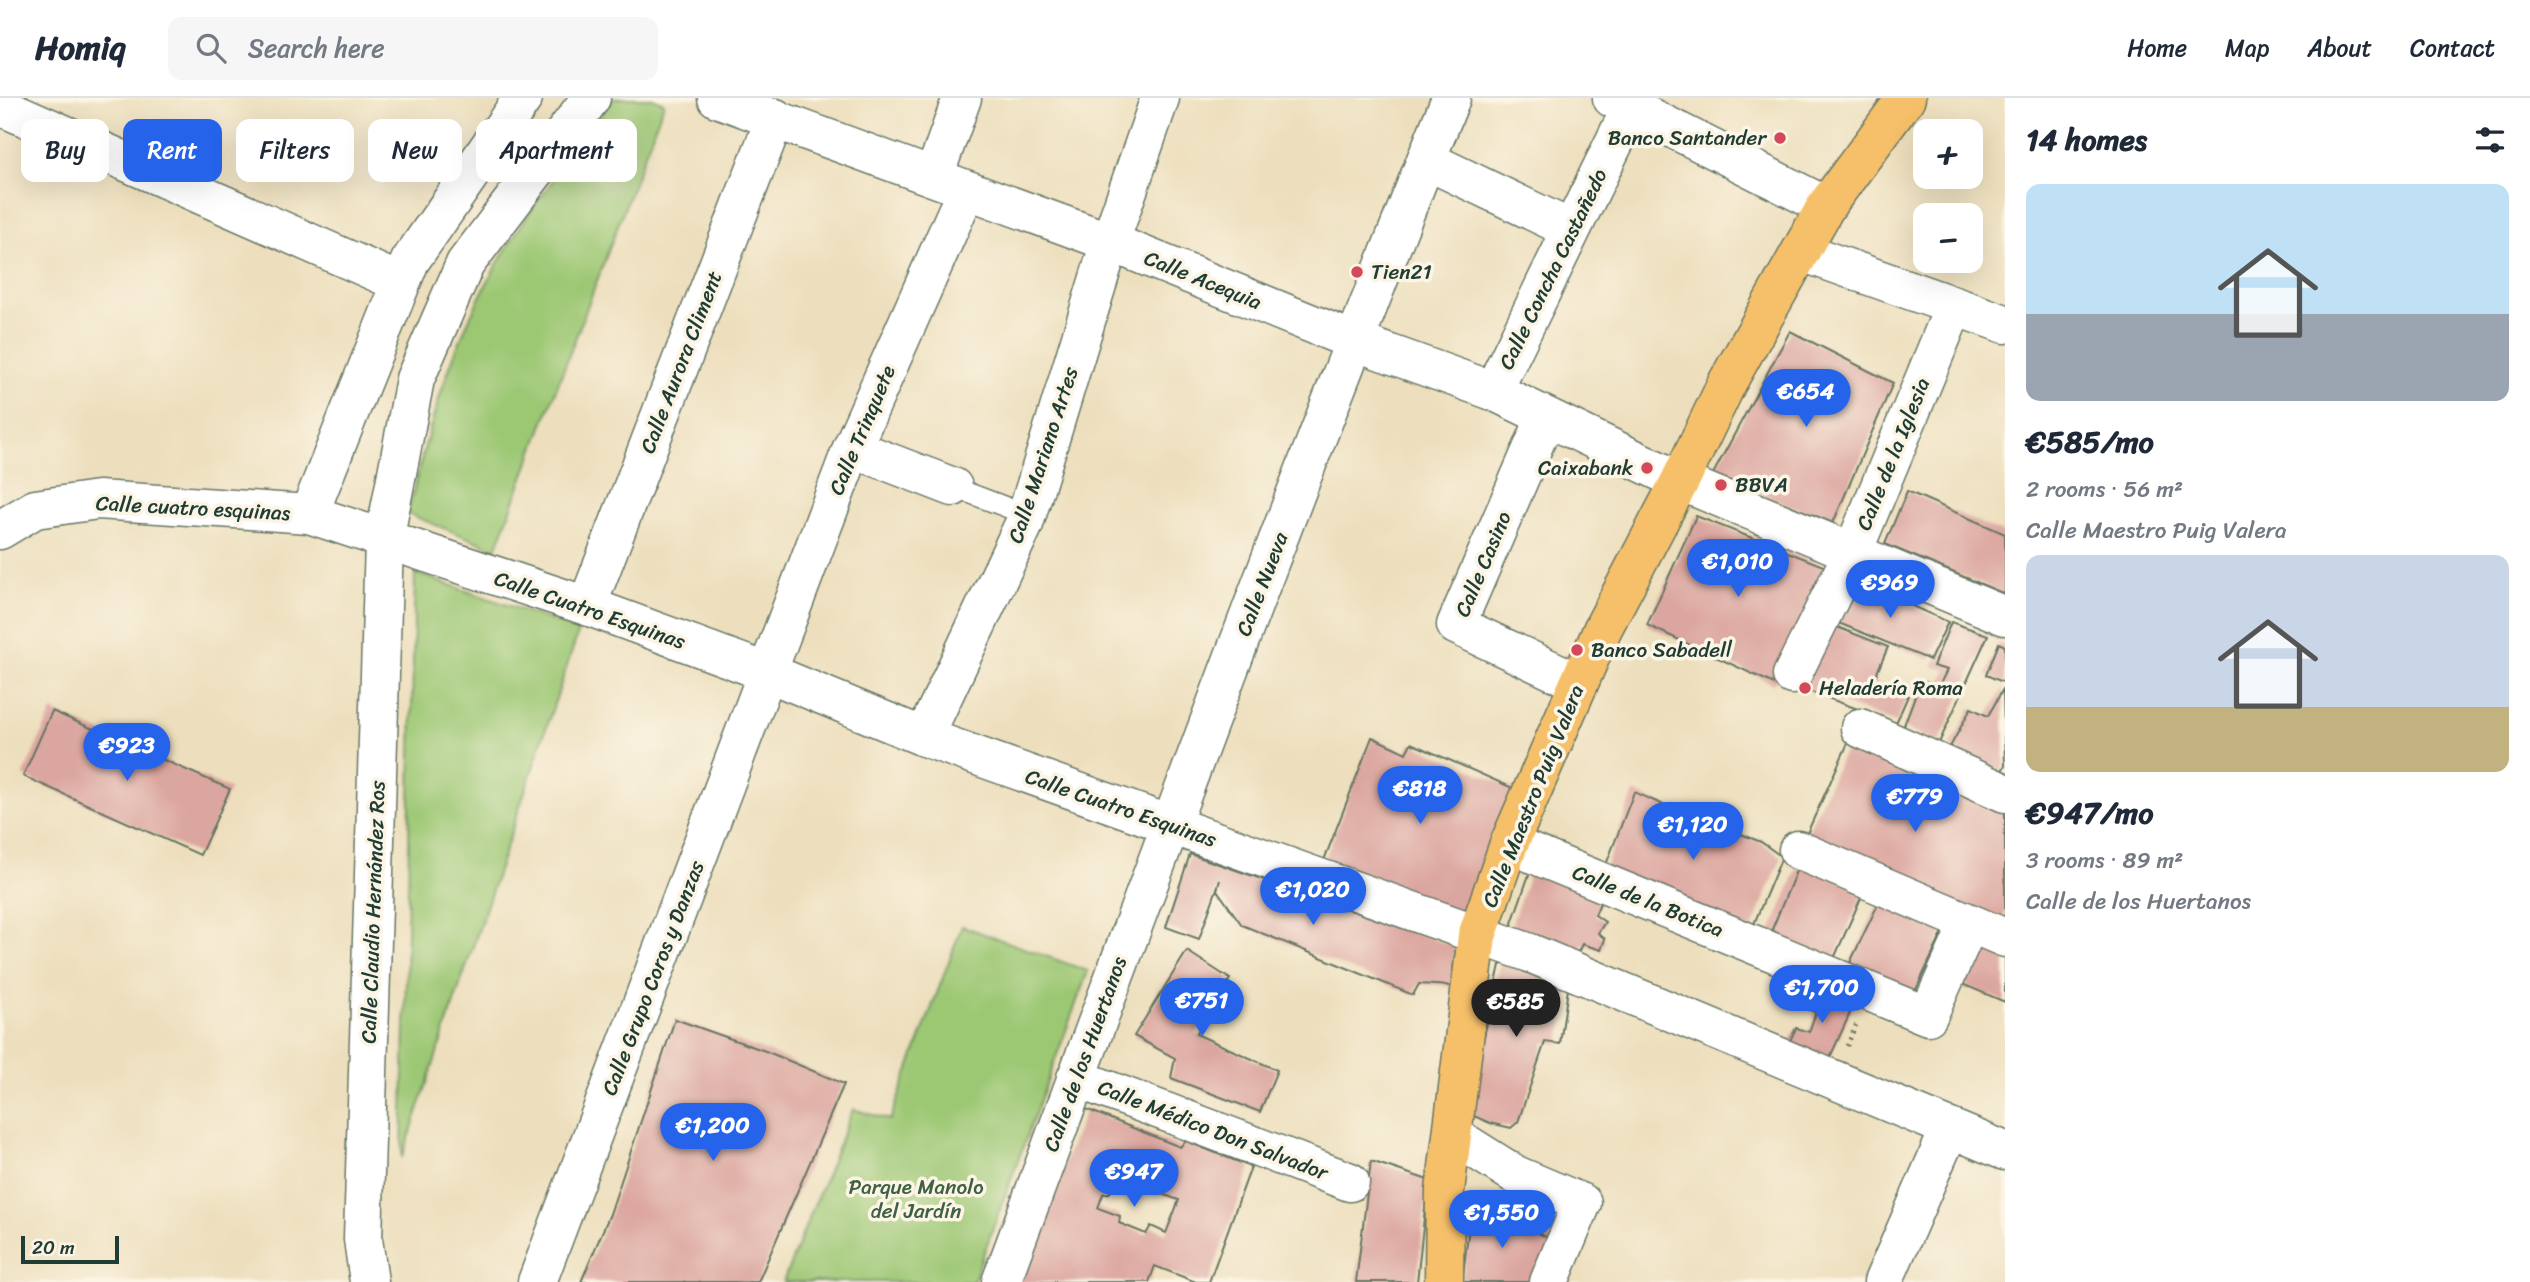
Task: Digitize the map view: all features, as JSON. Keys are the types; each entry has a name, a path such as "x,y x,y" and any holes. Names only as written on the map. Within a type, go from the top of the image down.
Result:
{"main road":[{"name":"Calle Maestro Puig Valera","path":"1444,1282 1445,1191 1477,936 1508,844 1603,628 1680,481 1727,383 1826,206 1906,98"}],"street":[{"path":"309,514 410,261 523,98"},
{"name":"Calle Claudio Hernández Ros","path":"369,1282 363,1239 384,541 415,379 464,264 591,98"},
{"name":"Calle Acequia","path":"718,98 1110,242 1354,341 1493,391 1680,481 2005,616"},
{"name":"Calle Trinquete","path":"769,673 950,184 962,98"},
{"name":"Calle Mariano Artes","path":"924,737 1027,515 1110,242 1160,98"},
{"name":"Calle Nueva","path":"1170,826 1354,341 1451,98"},
{"path":"1622,103 1826,206"},
{"name":"Calle Concha Castañedo","path":"1493,391 1570,229 1622,103"},
{"path":"0,106 401,283"},
{"name":"Calle Aurora Climent","path":"587,606 775,118"},
{"path":"1426,160 1570,229"},
{"path":"1802,252 2005,324"},
{"name":"Calle de la Iglesia","path":"1792,675 1852,554 1954,307"},
{"name":"Calle Casino","path":"1546,417 1456,625 1579,683"},
{"path":"852,447 953,487"},
{"name":"Calle cuatro esquinas","path":"0,530 35,509 98,500 309,514"},
{"name":"Calle Cuatro Esquinas","path":"309,514 587,606 769,673 924,737 1530,953 2005,1151"},
{"name":"Calle Grupo Coros y Danzas","path":"537,1282 769,673"},
{"path":"1860,728 2004,791"},
{"name":"Calle de los Huertanos","path":"1000,1282 1170,826"},
{"name":"Calle de la Botica","path":"1508,844 1928,1016 1969,924"},
{"path":"1798,850 2005,938"},
{"name":"Calle Médico Don Salvador","path":"1076,1078 1350,1182"},
{"path":"1883,1282 1950,1128"},
{"path":"1454,1136 1516,1175 1582,1203 1549,1282"}],"lane":[{"path":"953,487 1027,515"}],"path":[{"path":"1833,1079 1870,992"}],"green space":[{"path":"614,98 653,98 664,103 637,175 637,119 598,119"},
{"path":"552,182 634,182 496,549 408,514 439,398 460,341 498,262"},
{"path":"415,573 579,630 402,1158"},
{"name":"Parque Manolo del Jardín","path":"962,926 1088,971 973,1282 783,1282 853,1109 890,1120"}],"building":[{"path":"1790,331 1893,383 1833,523 1713,474"},
{"path":"1907,491 2005,534 2005,594 1885,544"},
{"path":"1696,516 1831,569 1774,684 1647,625"},
{"path":"1852,579 1948,622 1930,660 1831,620"},
{"path":"1951,622 1988,635 1939,743 1903,728 1921,680 1939,686 1947,670 1933,666"},
{"path":"1832,625 1888,647 1873,682 1908,696 1896,723 1811,692 1805,681"},
{"path":"1999,643 2005,646 2005,683 1986,675"},
{"path":"2003,689 2005,765 2002,771 1950,747 1971,708 1988,716"},
{"path":"52,711 230,789 200,855 23,776"},
{"path":"1372,737 1406,753 1411,743 1517,790 1467,917 1323,863"},
{"path":"1848,743 2005,811 2005,914 1998,929 1803,842"},
{"path":"1634,792 1718,829 1736,832 1761,842 1782,857 1751,931 1604,870"},
{"path":"1190,854 1456,947 1451,986 1419,984 1413,995 1242,925 1217,890 1220,880 1199,939 1166,927"},
{"path":"1799,864 1864,891 1832,963 1768,939"},
{"path":"1531,869 1602,898 1595,915 1605,922 1598,933 1605,939 1601,950 1582,944 1573,963 1514,931 1512,923"},
{"path":"1880,900 1944,930 1912,998 1846,971"},
{"path":"1973,939 2005,952 2005,1002 1955,981"},
{"path":"1187,951 1230,979 1196,1034 1277,1070 1260,1112 1171,1078 1175,1058 1134,1036"},
{"path":"1517,957 1569,982 1560,1044 1545,1042 1518,1122 1511,1128 1467,1113 1500,965"},
{"path":"1816,984 1855,1002 1827,1064 1786,1049 1796,1028 1809,1032 1816,1012 1805,1008"},
{"path":"675,1019 768,1052 844,1084 758,1282 581,1282 610,1214"},
{"path":"1086,1109 1180,1147 1186,1141 1251,1167 1209,1282 1196,1282 1155,1266 1149,1282 1015,1282","holes":["1112,1177 1179,1200 1166,1233 1151,1226 1146,1234 1119,1223 1120,1216 1098,1208 1103,1194 1113,1189"]},
{"path":"1371,1161 1428,1180 1417,1282 1356,1282"},
{"path":"1472,1203 1553,1240 1536,1282 1462,1282"}],"place":[{"name":"Banco Santander","path":"1780,138"},
{"name":"Tien21","path":"1357,272"},
{"name":"Caixabank","path":"1647,468"},
{"name":"BBVA","path":"1721,485"},
{"name":"Banco Sabadell","path":"1577,650"},
{"name":"Heladería Roma","path":"1805,688"}]}
